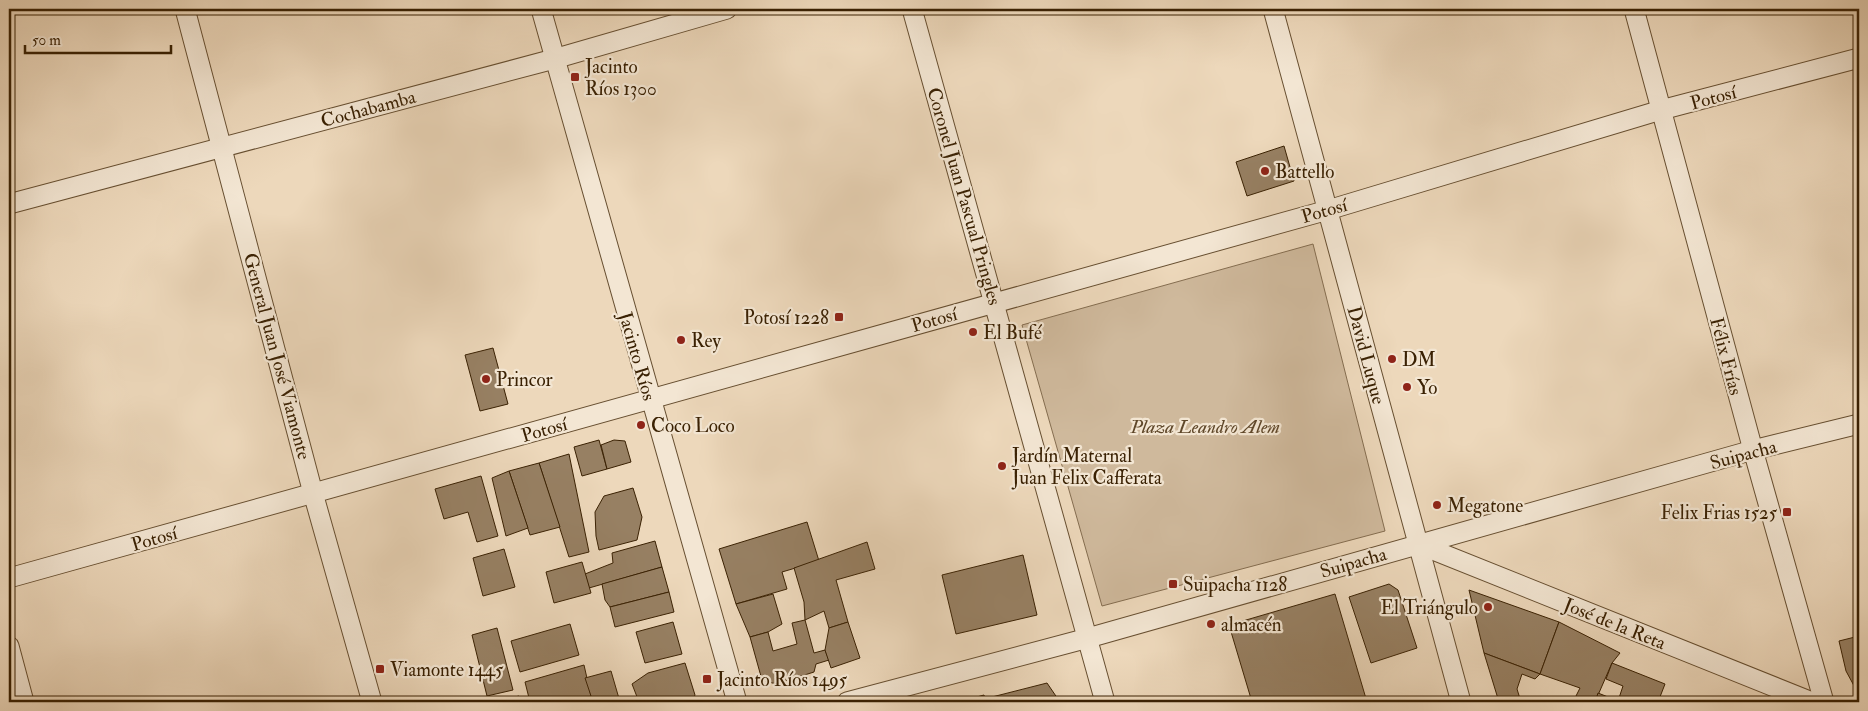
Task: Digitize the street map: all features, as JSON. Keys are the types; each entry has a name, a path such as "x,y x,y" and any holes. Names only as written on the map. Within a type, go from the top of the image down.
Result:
{"street":[{"name":"General Juan José Viamonte","path":"185,9 313,493 372,702"},
{"name":"Jacinto Ríos","path":"541,9 737,702"},
{"name":"Cochabamba","path":"9,204 554,59 727,9"},
{"name":"Coronel Juan Pascual Pringles","path":"912,9 1105,702"},
{"name":"David Luque","path":"1273,9 1461,702"},
{"name":"Félix Frías","path":"1634,9 1753,450 1824,702"},
{"name":"Potosí","path":"9,578 1328,210 1661,110 1859,58"},
{"name":"Suipacha","path":"847,702 1088,638 1753,450 1859,424"},
{"name":"José de la Reta","path":"1418,544 1812,702"},
{"path":"9,646 24,702"}],"green space":[{"name":"Plaza Leandro Alem","path":"1313,244 1385,531 1102,606 1022,325"}],"building":[{"name":"Battello","path":"1284,146 1294,181 1247,196 1236,162"},
{"name":"Princor","path":"493,348 508,404 480,411 465,355"},
{"path":"599,440 607,469 582,476 574,447"},
{"path":"614,440 625,441 631,462 607,469 601,445"},
{"path":"569,454 589,552 569,557 539,463"},
{"path":"539,463 560,527 530,535 509,471"},
{"path":"509,471 528,528 506,536 492,478"},
{"path":"481,476 498,536 477,542 468,512 444,519 435,489"},
{"path":"633,488 642,517 637,540 599,550 596,536 595,512 604,496"},
{"path":"807,522 819,561 782,572 787,589 736,604 719,549"},
{"path":"655,541 662,567 589,588 585,574 613,563 612,553"},
{"path":"867,542 875,569 836,580 848,622 829,628 824,611 805,620 804,602 794,568"},
{"path":"504,549 515,587 483,596 473,558"},
{"path":"1023,555 1037,615 956,634 942,575"},
{"path":"582,562 591,593 554,603 546,572"},
{"path":"662,567 669,592 610,607 605,600 602,584"},
{"path":"1389,584 1398,590 1417,648 1371,663 1349,597"},
{"path":"1469,590 1559,622 1540,674 1484,653"},
{"path":"669,592 674,612 615,627 610,607"},
{"path":"773,594 782,624 768,632 750,637 736,604"},
{"path":"1335,594 1367,702 1252,702 1229,625"},
{"path":"805,620 814,653 825,650 829,660 816,664 814,672 776,684 762,680 750,637 768,632 773,651 797,644 792,623"},
{"path":"673,622 682,654 645,663 636,632"},
{"path":"848,622 860,658 831,668 825,650 829,628"},
{"path":"1559,622 1620,653 1612,663 1595,702 1573,702 1580,688 1540,674"},
{"path":"570,624 579,655 520,672 511,641"},
{"path":"497,628 513,690 487,696 472,635"},
{"path":"1859,636 1859,695 1846,671 1839,641"},
{"path":"1484,653 1540,674 1535,679 1522,674 1517,689 1521,702 1499,702"},
{"path":"685,663 695,695 692,702 639,702 632,684 648,673"},
{"path":"1612,663 1665,684 1658,702 1595,702 1598,693 1618,701 1623,686 1606,679"},
{"path":"584,665 591,696 571,702 530,702 525,682"},
{"path":"611,671 620,702 593,702 585,678"},
{"path":"1047,683 1060,702 993,702 992,697"},
{"path":"984,695 986,702 958,702"},
{"path":"519,696 520,702 493,702"}],"place":[{"name":"Jacinto Ríos 1300","path":"575,77"},
{"name":"Battello","path":"1265,171"},
{"name":"Potosí 1228","path":"839,317"},
{"name":"El Bufé","path":"973,332"},
{"name":"Rey","path":"681,340"},
{"name":"DM","path":"1392,359"},
{"name":"Princor","path":"486,379"},
{"name":"Yo","path":"1407,387"},
{"name":"Coco Loco","path":"641,425"},
{"name":"Jardín Maternal Juan Felix Cafferata","path":"1002,466"},
{"name":"Megatone","path":"1437,505"},
{"name":"Felix Frias 1525","path":"1787,512"},
{"name":"Suipacha 1128","path":"1173,584"},
{"name":"El Triángulo","path":"1488,607"},
{"name":"almacén","path":"1211,624"},
{"name":"Viamonte 1445","path":"380,669"},
{"name":"Jacinto Ríos 1495","path":"707,679"}]}
